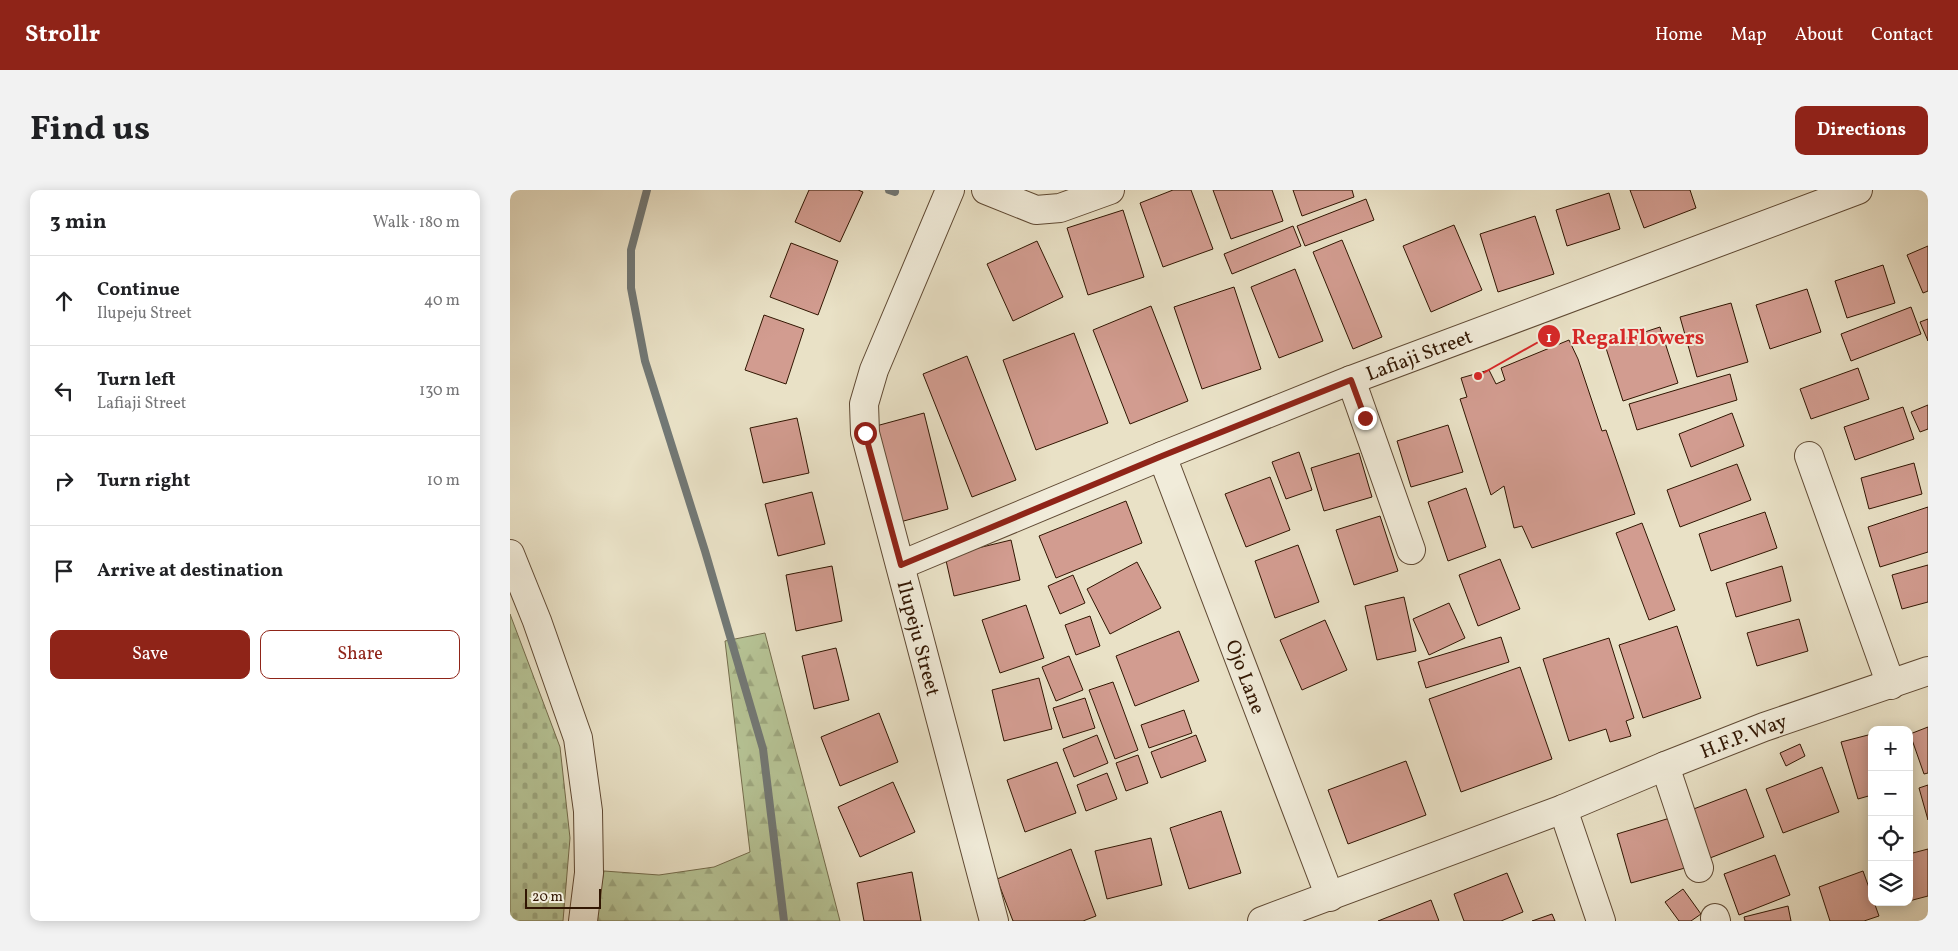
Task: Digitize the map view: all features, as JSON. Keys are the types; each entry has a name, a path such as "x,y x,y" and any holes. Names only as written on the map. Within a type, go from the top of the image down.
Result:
{"street":[{"name":"Ilupeju Street","path":"950,190 874,370 864,404 865,433 994,921"},
{"path":"986,190 1036,210 1060,208 1110,190"},
{"name":"Lafiaji Street","path":"901,565 1162,456 1351,380 1858,190"},
{"path":"1351,380 1412,550"},
{"name":"Ojo Lane","path":"1162,456 1330,897"},
{"path":"1809,456 1891,685"},
{"path":"510,554 537,621 578,738 588,811 589,873 583,921"},
{"name":"H.F.P. Way","path":"1262,921 1563,809 1764,727 1928,671"},
{"path":"1665,766 1699,868"},
{"path":"1563,809 1600,921"}],"green space":[{"path":"510,614 560,747 570,838 563,921 510,921"},
{"path":"765,633 840,921 595,921 604,871 659,875 714,867 750,852 725,641"}],"building":[{"path":"809,190 858,190 863,192 840,242 795,222"},
{"path":"1173,190 1191,190 1213,249 1163,267 1140,203"},
{"path":"1213,190 1272,190 1283,221 1231,239"},
{"path":"1293,190 1352,190 1354,197 1302,216"},
{"path":"1630,190 1690,190 1696,208 1644,228"},
{"path":"1609,193 1620,229 1567,246 1556,210"},
{"path":"1366,199 1374,220 1305,246 1297,226"},
{"path":"1123,210 1144,277 1088,295 1067,228"},
{"path":"1535,216 1554,274 1498,292 1480,234"},
{"path":"1454,225 1482,290 1431,312 1403,246"},
{"path":"1293,226 1301,246 1232,274 1224,254"},
{"path":"1342,240 1382,337 1353,349 1313,252"},
{"path":"1037,241 1063,297 1013,321 987,264"},
{"path":"791,243 838,261 818,315 770,297"},
{"path":"1928,246 1928,291 1923,293 1907,255"},
{"path":"1883,265 1895,303 1847,318 1835,281"},
{"path":"1295,269 1323,341 1279,358 1251,287"},
{"path":"1234,287 1261,369 1202,389 1174,307"},
{"path":"1807,289 1821,332 1770,349 1756,305"},
{"path":"1731,303 1748,362 1697,377 1680,317"},
{"path":"1151,306 1188,401 1130,424 1093,330"},
{"path":"1911,307 1921,334 1851,361 1841,334"},
{"path":"764,315 804,329 786,384 745,370"},
{"path":"1928,319 1928,341 1920,322"},
{"path":"1660,327 1678,383 1623,401 1605,345"},
{"path":"1074,333 1108,423 1036,450 1003,360"},
{"path":"1569,340 1578,359 1602,431 1606,430 1635,514 1532,548 1522,526 1514,528 1504,486 1491,495 1460,399 1467,397 1461,378 1489,370 1496,384 1505,380 1501,368"},
{"path":"967,356 1016,480 972,497 923,374"},
{"path":"1858,368 1869,399 1811,419 1800,389"},
{"path":"1730,374 1737,400 1637,430 1629,404"},
{"path":"1928,405 1928,429 1920,432 1911,412"},
{"path":"1903,407 1914,439 1855,460 1844,427"},
{"path":"924,413 948,509 900,522 876,426"},
{"path":"1732,413 1744,446 1691,467 1679,434"},
{"path":"797,418 809,473 763,483 750,428"},
{"path":"1448,425 1463,472 1411,487 1397,441"},
{"path":"1299,452 1312,490 1286,499 1272,462"},
{"path":"1359,453 1372,497 1324,511 1311,468"},
{"path":"1914,463 1922,494 1869,509 1861,478"},
{"path":"1737,464 1751,500 1680,527 1667,490"},
{"path":"1270,477 1290,530 1246,547 1225,494"},
{"path":"1466,488 1486,547 1448,561 1428,502"},
{"path":"812,492 825,544 778,556 765,504"},
{"path":"1126,501 1142,543 1056,578 1039,536"},
{"path":"1928,507 1928,552 1880,567 1868,527"},
{"path":"1765,512 1777,548 1711,571 1699,534"},
{"path":"1380,516 1398,571 1354,585 1336,530"},
{"path":"1642,523 1675,610 1649,620 1616,533"},
{"path":"1011,540 1020,580 954,596 945,556"},
{"path":"1298,545 1319,602 1275,618 1255,561"},
{"path":"1500,559 1520,609 1478,626 1459,575"},
{"path":"1137,562 1161,608 1110,634 1087,589"},
{"path":"1928,565 1928,602 1902,609 1892,575"},
{"path":"832,566 842,621 796,631 786,575"},
{"path":"1782,566 1791,601 1736,617 1726,583"},
{"path":"1073,575 1085,603 1060,614 1048,586"},
{"path":"1404,597 1416,651 1377,660 1365,606"},
{"path":"1449,603 1465,638 1429,655 1413,619"},
{"path":"1026,605 1044,658 1000,673 982,620"},
{"path":"1090,616 1100,646 1076,655 1065,625"},
{"path":"1799,619 1808,651 1757,666 1747,633"},
{"path":"1325,620 1347,670 1302,690 1280,640"},
{"path":"1677,626 1701,698 1643,718 1619,645"},
{"path":"1179,631 1199,681 1135,706 1116,656"},
{"path":"1501,637 1509,662 1426,688 1418,662"},
{"path":"1609,638 1634,718 1626,721 1631,736 1610,742 1606,729 1569,741 1543,659"},
{"path":"836,648 849,700 814,709 802,656"},
{"path":"1069,656 1083,690 1056,701 1042,667"},
{"path":"1520,667 1552,759 1461,792 1429,699"},
{"path":"1039,678 1052,729 1004,741 992,690"},
{"path":"1113,682 1138,750 1115,759 1089,690"},
{"path":"1085,698 1095,728 1063,738 1053,708"},
{"path":"1184,710 1192,733 1149,748 1141,725"},
{"path":"879,713 898,762 840,786 821,737"},
{"path":"1928,727 1928,773 1924,774 1913,743 1913,733"},
{"path":"1097,735 1108,763 1074,777 1063,749"},
{"path":"1196,735 1206,761 1161,778 1151,752"},
{"path":"1868,735 1868,796 1858,799 1841,742"},
{"path":"1800,744 1805,756 1786,766 1780,753"},
{"path":"1138,755 1148,783 1126,791 1116,763"},
{"path":"1406,761 1426,815 1348,844 1328,790"},
{"path":"1057,762 1076,813 1025,832 1007,780"},
{"path":"1822,767 1839,812 1783,833 1766,789"},
{"path":"1107,773 1117,799 1086,811 1077,785"},
{"path":"893,782 915,832 860,857 838,807"},
{"path":"1928,785 1928,820 1919,788"},
{"path":"1746,789 1764,837 1710,858 1691,810"},
{"path":"1221,811 1241,873 1189,889 1170,828"},
{"path":"1670,818 1685,868 1631,883 1617,834"},
{"path":"1151,838 1162,885 1107,899 1095,851"},
{"path":"1071,849 1096,916 1083,921 1013,921 997,879"},
{"path":"1928,849 1928,896 1913,900 1913,861 1913,853"},
{"path":"1775,855 1790,895 1739,915 1724,874"},
{"path":"1863,871 1868,885 1868,906 1875,906 1879,916 1864,921 1830,921 1819,887"},
{"path":"912,872 921,921 864,921 857,883"},
{"path":"1507,873 1523,912 1501,921 1464,921 1454,894"},
{"path":"1683,889 1701,914 1691,921 1679,921 1665,902"},
{"path":"1431,900 1439,921 1378,921"},
{"path":"1788,906 1791,921 1745,921 1744,917"},
{"path":"1552,914 1555,921 1532,921"}],"waterway":[{"path":"647,190 631,250 631,288 645,361 705,551 763,749 784,921"},
{"path":"889,190 895,192"}],"place":[{"name":"RegalFlowers","path":"1478,376"}],"route":[{"path":"865,433 901,565 1162,456 1351,380 1365,418"}]}
